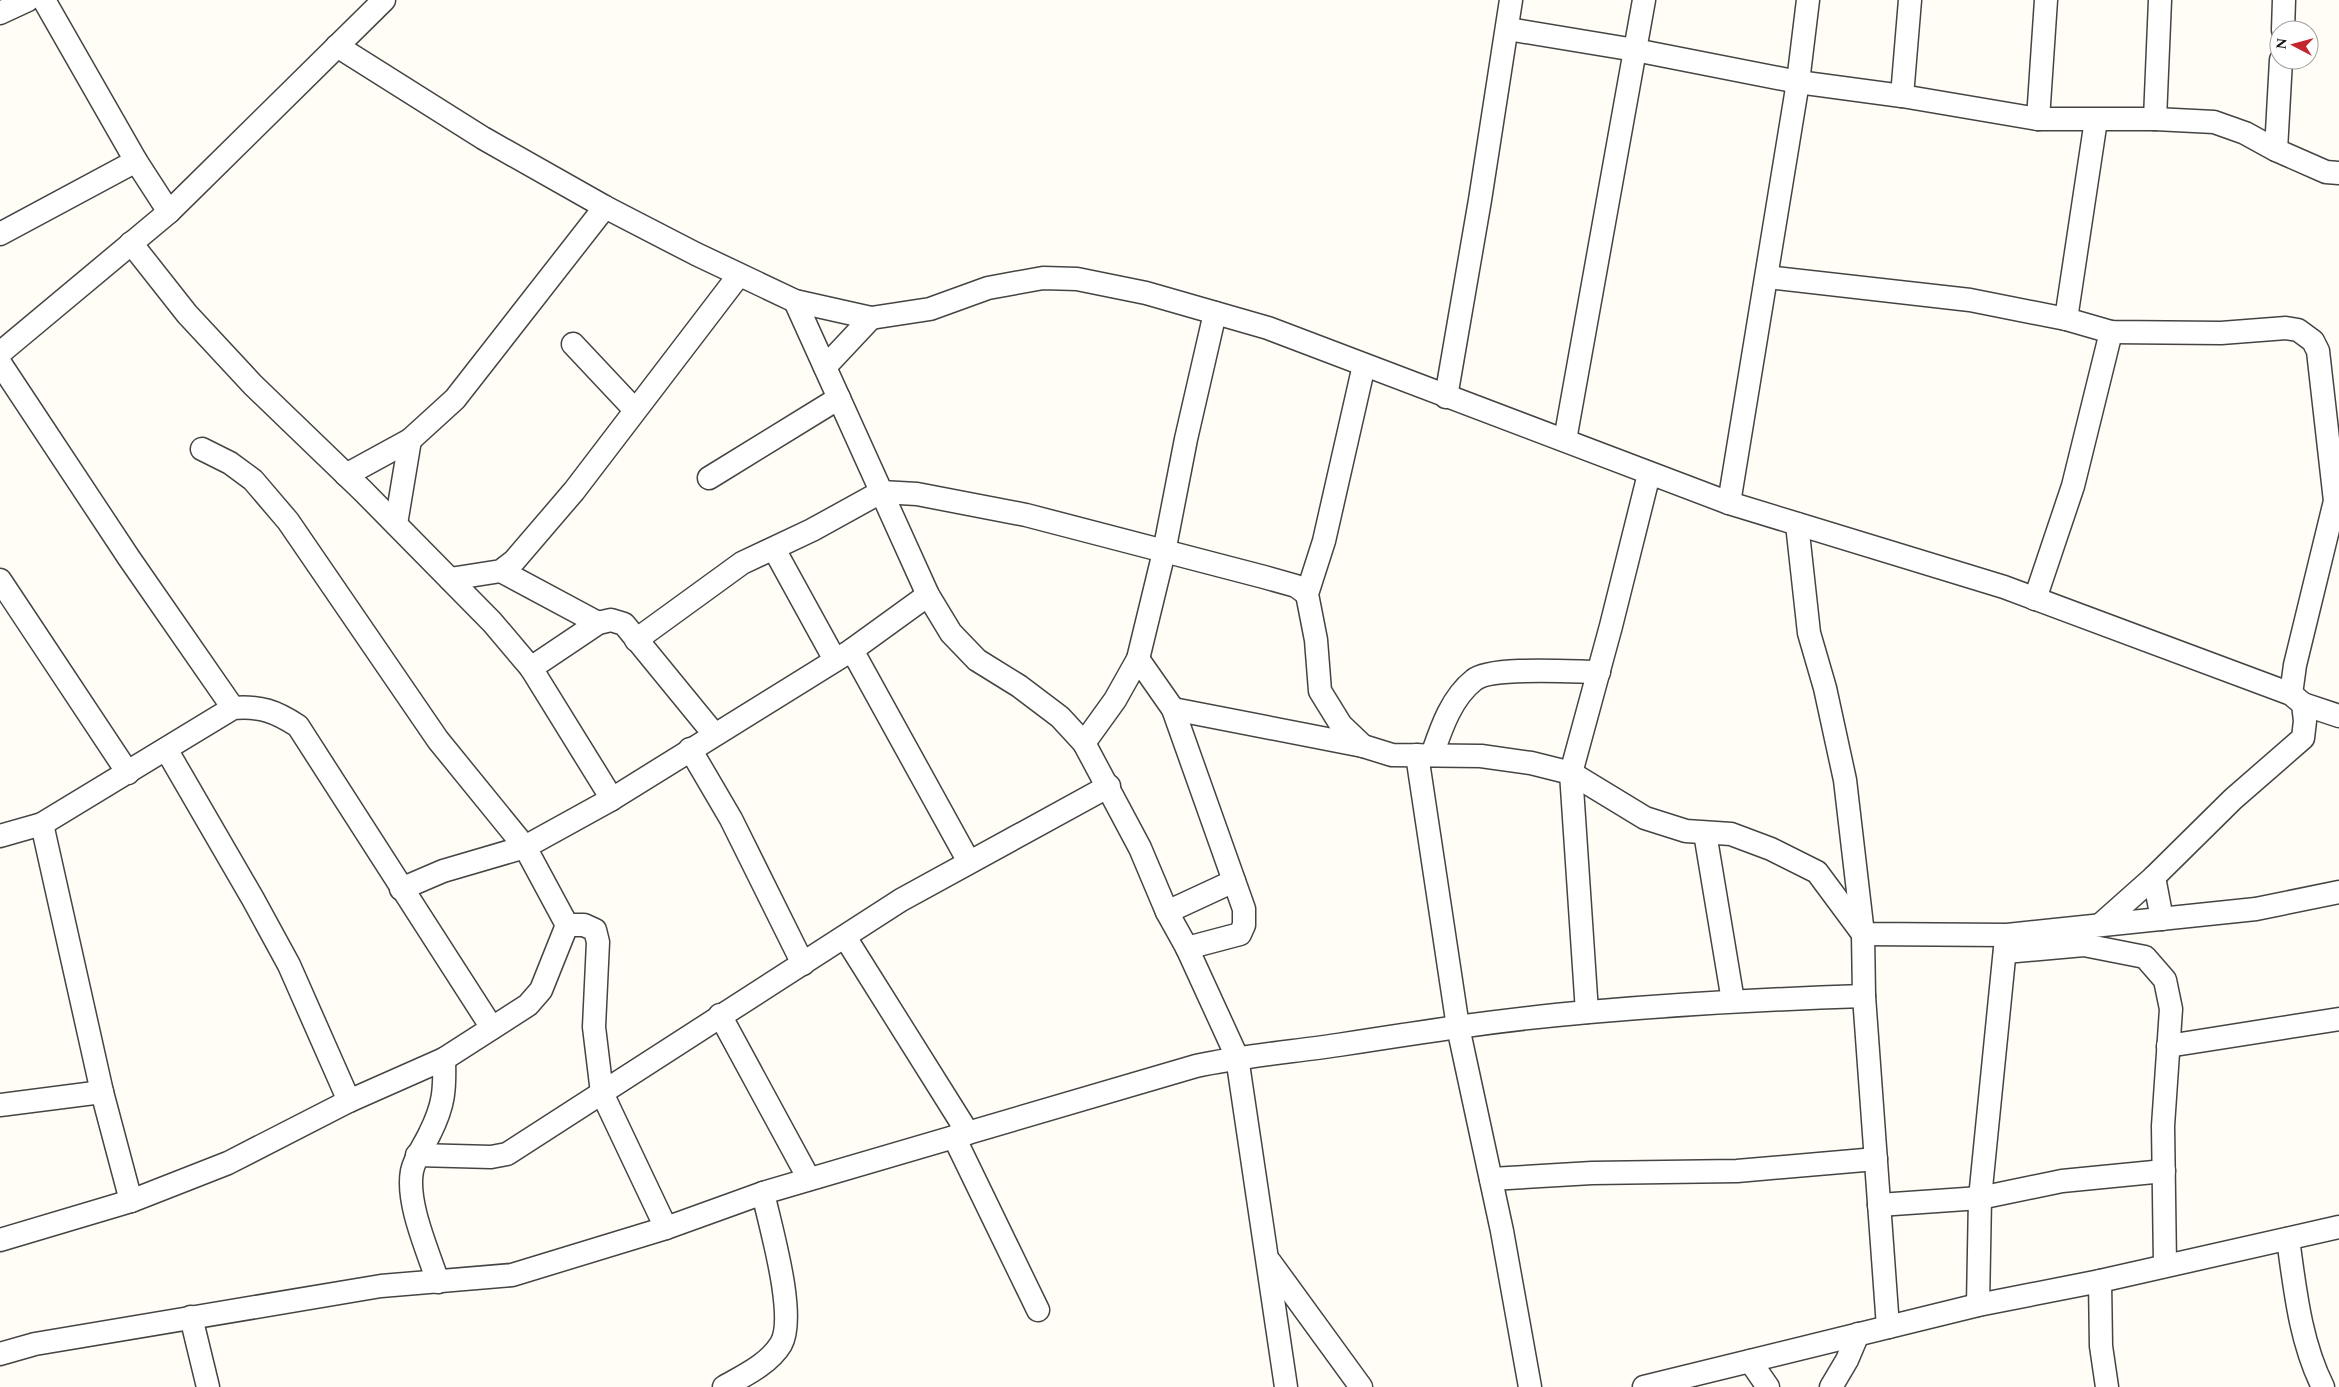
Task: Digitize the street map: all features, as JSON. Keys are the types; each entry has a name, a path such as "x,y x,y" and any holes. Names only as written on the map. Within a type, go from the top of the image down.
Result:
{"street":[{"path":"0,13 28,0"},
{"path":"44,0 136,161 169,212"},
{"path":"0,353 169,212 384,0"},
{"path":"1446,397 1508,29 1511,0"},
{"path":"1565,440 1644,0"},
{"path":"1729,503 1798,82 1808,0"},
{"path":"1902,96 1910,0"},
{"path":"2038,119 2046,0"},
{"path":"2155,119 2160,0"},
{"path":"2283,20 2284,0"},
{"path":"1508,29 1635,50 1798,82 1902,96 2038,119 2155,119 2214,122 2245,133 2276,150 2326,172 2339,173"},
{"path":"337,46 483,138 605,207 739,275 795,301 871,318 930,309 988,288 1043,278 1077,279 1146,293 1268,328 1729,503 2004,587 2264,685 2339,716"},
{"path":"2276,150 2280,70"},
{"path":"2066,319 2096,120"},
{"path":"0,234 136,161"},
{"path":"346,475 410,440 455,398 605,207"},
{"path":"132,243 187,314 253,385 396,524 492,622 531,668 612,799"},
{"path":"450,579 501,571 514,561 574,491 739,275"},
{"path":"1767,277 1970,300 2066,319 2111,332 2221,333 2286,328 2298,330 2313,341 2318,351 2335,500 2296,665 2297,699 2305,721 2303,738 2233,799 2154,877 2100,925"},
{"path":"795,301 928,595 950,633 977,660 1019,686 1060,717 1084,742 1109,786 1140,848 1167,912 1187,948 1237,1057 1286,1387"},
{"path":"1084,742 1115,700 1138,659 1164,552 1186,439 1215,313"},
{"path":"825,367 871,318"},
{"path":"2035,599 2073,486 2111,332"},
{"path":"573,344 635,410"},
{"path":"0,363 129,558 233,708"},
{"path":"1363,746 1341,725 1320,691 1316,640 1306,594 1324,541 1364,365"},
{"path":"709,478 840,398"},
{"path":"396,524 410,440"},
{"path":"202,449 230,463 253,480 288,521 438,740 525,847 567,925"},
{"path":"1587,1012 1571,773 1599,672 1649,474"},
{"path":"636,640 742,563 774,549 881,492 917,494 1026,515 1296,586 1306,594"},
{"path":"1797,524 1809,633 1845,780 1863,934 1864,996 1888,1328"},
{"path":"774,549 843,655 969,862"},
{"path":"501,571 598,623"},
{"path":"0,580 128,773"},
{"path":"401,889 443,871 525,847 612,799 843,655 928,595"},
{"path":"531,668 598,623 611,620 624,624 714,734"},
{"path":"1138,659 1173,709 1244,909 1244,925 1240,934 1187,948"},
{"path":"2264,685 2296,665"},
{"path":"1530,1387 1491,1179 1458,1027 1425,755 1461,694 1476,679 1493,673 1599,672"},
{"path":"0,836 42,824 233,708 255,707 281,715 298,726 492,1028"},
{"path":"1173,709 1363,746 1392,755 1490,757 1531,763 1571,773 1646,818 1686,831 1731,834 1763,846 1817,872 1863,934 2006,943 2084,945 2144,957 2155,966 2165,980 2171,1009 2163,1126 2165,1265"},
{"path":"166,749 289,965 349,1101"},
{"path":"690,749 731,819 803,964"},
{"path":"417,1155 491,1157 507,1154 900,900 1109,786"},
{"path":"42,824 102,1092 131,1201"},
{"path":"1706,833 1733,1001"},
{"path":"2154,877 2162,919"},
{"path":"1167,912 1234,881"},
{"path":"2006,943 2100,925 2256,909 2339,892"},
{"path":"0,1240 131,1201 228,1163 349,1101 444,1059 528,1005 541,990 567,925"},
{"path":"567,925 584,925 595,930 598,942 594,1027 602,1093 666,1228"},
{"path":"845,937 961,1135 1038,1310"},
{"path":"1978,1305 1980,1198 2006,943"},
{"path":"0,1354 35,1344 381,1286 512,1275 666,1228 763,1193 809,1179 1196,1066 1237,1057 1280,1054 1458,1027 1587,1012 1733,1001 1864,996"},
{"path":"720,1015 809,1179"},
{"path":"2168,1046 2339,1019"},
{"path":"438,1282 413,1201 412,1171 417,1155 430,1133 445,1091 444,1059"},
{"path":"0,1105 102,1092"},
{"path":"1491,1179 1592,1172 1737,1171 1876,1159"},
{"path":"1879,1204 1980,1198 2062,1181 2164,1171"},
{"path":"724,1387 748,1373 774,1354 786,1334 784,1288 763,1193"},
{"path":"1644,1387 1978,1305 2100,1281 2339,1227"},
{"path":"2288,1239 2296,1300 2309,1350 2323,1387"},
{"path":"1268,1260 1361,1387"},
{"path":"2100,1281 2101,1346 2106,1387"},
{"path":"191,1317 208,1387"},
{"path":"1831,1387 1847,1360 1858,1334"},
{"path":"1750,1361 1768,1387"}]}
